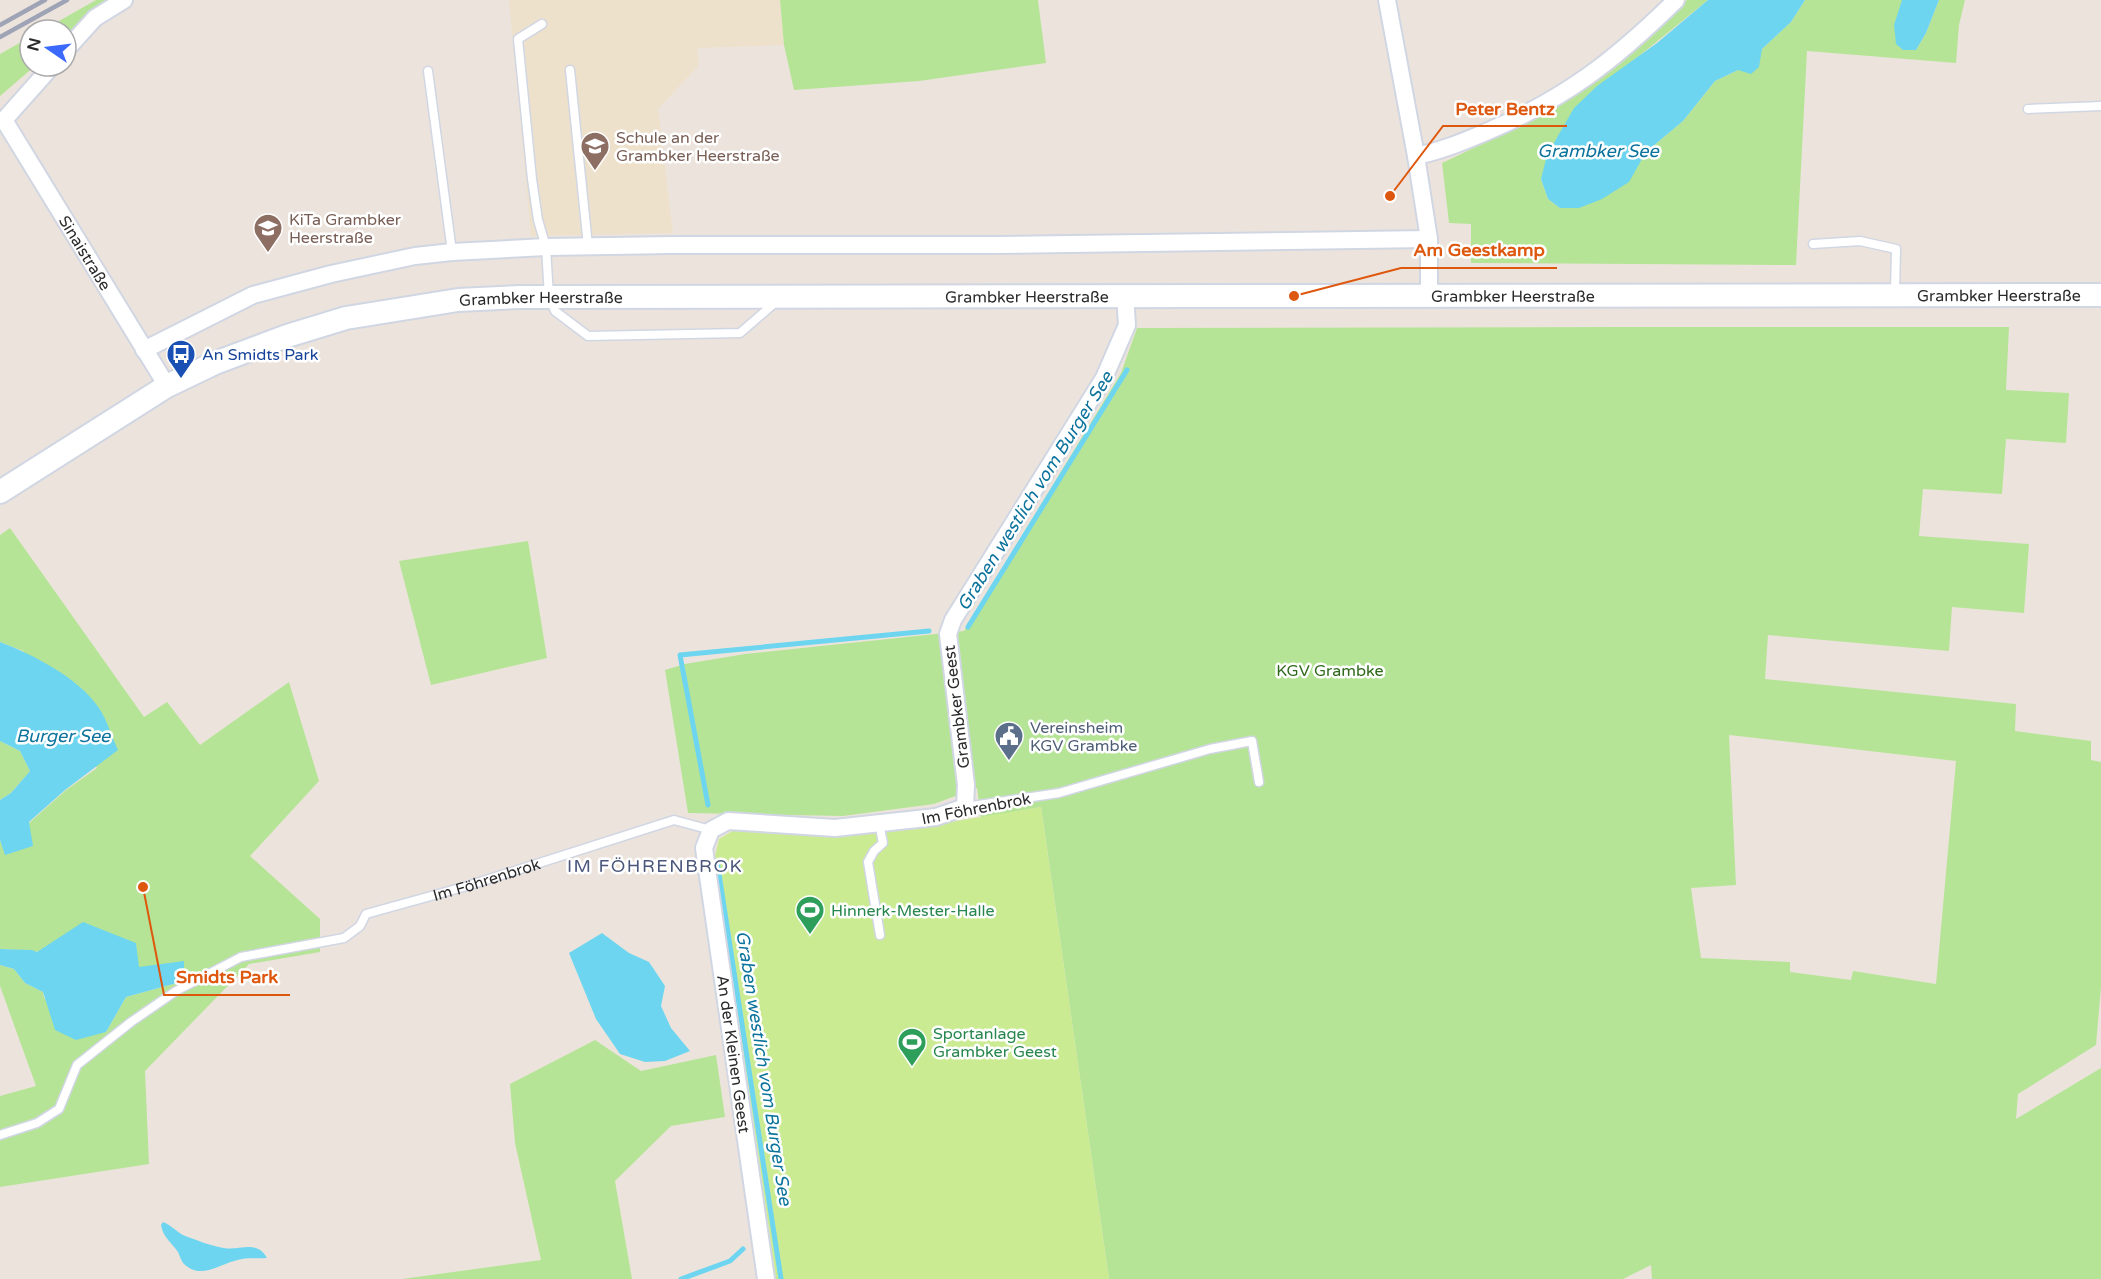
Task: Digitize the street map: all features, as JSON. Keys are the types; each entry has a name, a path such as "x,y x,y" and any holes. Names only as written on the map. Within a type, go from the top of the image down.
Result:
{"main road":[{"name":"Grambker Heerstraße","path":"3,485 167,386 234,356 286,336 346,318 458,300 549,297 2101,295"}],"street":[{"path":"78,37 95,18 124,0"},
{"path":"1387,0 1430,239 1429,296"},
{"path":"1416,156 1443,150 1514,121 1552,101 1580,83 1635,41 1676,0"},
{"name":"Sinaistraße","path":"41,78 4,120 167,386"},
{"path":"144,350 253,295 331,274 415,256 452,252 588,246 1040,245 1430,239"},
{"name":"Grambker Geest","path":"966,807 966,785 948,634 953,620 1104,378 1127,325 1125,296"},
{"name":"Im Föhrenbrok","path":"711,830 728,821 835,828 936,817 966,807"},
{"name":"An der Kleinen Geest","path":"711,830 704,848 766,1279"}],"lane":[{"path":"542,24 518,39 532,180 538,220 546,247 549,297 555,311 588,336 740,333 782,297"},
{"path":"570,70 588,246"},
{"path":"428,71 452,252"},
{"path":"2028,109 2101,106"},
{"path":"1813,244 1860,241 1896,249 1895,295"},
{"name":"Im Föhrenbrok","path":"966,807 1059,793 1210,749 1252,741 1259,782"},
{"name":"Im Föhrenbrok","path":"0,1135 37,1123 59,1109 77,1065 130,1022 176,991 241,957 344,938 360,926 366,914 466,886 674,820 711,830"},
{"path":"879,823 883,843 874,851 868,862 880,935"}],"shaded area":[{"name":"Schule an der Grambker Heerstraße","path":"509,0 780,0 784,45 697,48 699,65 658,109 673,233 531,236"}],"green space":[{"path":"96,0 110,0 90,11 78,23 78,18 64,18"},
{"path":"780,0 1038,0 1046,63 919,81 794,90 784,45"},
{"path":"1687,0 1708,0 1628,65 1541,179 1548,199 1560,208 1628,182 1646,152 1683,121 1715,81 1738,70 1762,49 1791,22 1805,0 1902,0 1903,50 1916,50 1926,33 1939,0 1965,0 1959,25 1956,63 1807,51 1796,265 1471,263 1471,224 1449,223 1442,163 1514,128 1582,88 1604,73 1657,29"},
{"path":"18,44 18,78 21,78 0,96 0,54"},
{"name":"KGV Grambke","path":"2009,327 2006,390 2069,393 2066,443 2006,439 2002,494 1923,489 1919,536 2029,544 2024,613 1952,607 1949,651 1768,635 1765,679 2016,704 2015,731 2091,741 2091,760 2101,762 2101,987 2096,1045 2018,1094 2016,1119 2101,1068 2101,1279 1652,1279 1651,1265 1623,1279 1109,1279 1041,807 981,818 977,788 934,804 843,816 688,813 665,670 685,664 745,654 964,631 1121,373 1137,328","holes":["1729,735 1956,761 1936,984 1853,971 1851,980 1790,972 1790,962 1701,958 1691,888 1736,885"]},
{"path":"10,528 144,717 167,702 200,745 289,682 319,781 250,856 320,919 320,952 249,964 145,1071 149,1164 0,1187 0,1096 36,1086 0,986 0,965 14,969 25,983 43,992 44,998 106,1032 126,997 184,981 93,959 46,952 0,949 0,840 6,855 29,823 66,790 97,768 23,651 0,642 0,535"},
{"path":"528,541 547,658 431,685 399,561"},
{"path":"0,741 20,751 30,771 11,793 0,800"},
{"name":"Sportanlage Grambker Geest","path":"1041,807 1109,1279 776,1279 715,856 719,839 734,830 837,835 902,830"},
{"path":"595,1040 641,1071 716,1055 725,1117 671,1126 615,1181 632,1279 402,1279 541,1260 515,1143 510,1084"}],"water":[{"name":"Grambker See","path":"1708,0 1805,0 1791,22 1762,49 1759,67 1751,74 1738,70 1715,81 1683,121 1646,152 1629,182 1602,199 1579,208 1560,208 1548,199 1541,179 1547,155 1574,108 1597,86 1657,43"},
{"path":"1902,0 1939,0 1926,33 1916,50 1903,50 1896,44 1894,25"},
{"name":"Burger See","path":"0,642 40,660 80,687 99,708 118,750 65,790 29,822 33,846 5,855 0,840 0,800 11,793 30,771 20,751 0,741"},
{"path":"83,922 136,943 139,967 184,961 184,981 126,997 106,1032 76,1040 55,1030 43,992 25,983 14,969 0,965 0,949 37,952"},
{"path":"602,933 629,953 649,962 665,986 661,1006 671,1028 690,1051 665,1061 645,1062 620,1054 596,1019 569,953"},
{"path":"163,1222 183,1235 204,1243 230,1249 253,1247 263,1252 267,1258 242,1259 209,1270 196,1271 183,1263 164,1233 161,1225"}],"waterway":[{"name":"Graben westlich vom Burger See","path":"968,627 1127,370"},
{"name":"Graben westlich vom Burger See","path":"708,805 680,655 929,631"},
{"name":"Graben westlich vom Burger See","path":"717,861 781,1279"},
{"path":"681,1279 730,1261 743,1249"}],"railway":[{"path":"0,25 45,0"},
{"path":"0,37 67,0"}],"place":[{"name":"Schule an der Grambker Heerstraße","path":"595,172"},
{"name":"Peter Bentz","path":"1390,196"},
{"name":"KiTa Grambker Heerstraße","path":"268,254"},
{"name":"Am Geestkamp","path":"1294,296"},
{"name":"An Smidts Park","path":"181,380"},
{"name":"Vereinsheim KGV Grambke","path":"1009,762"},
{"name":"Smidts Park","path":"143,887"},
{"name":"Hinnerk-Mester-Halle","path":"810,936"},
{"name":"Sportanlage Grambker Geest","path":"912,1068"}],"district":[{"name":"IM FÖHRENBROK","path":"655,866"}]}
